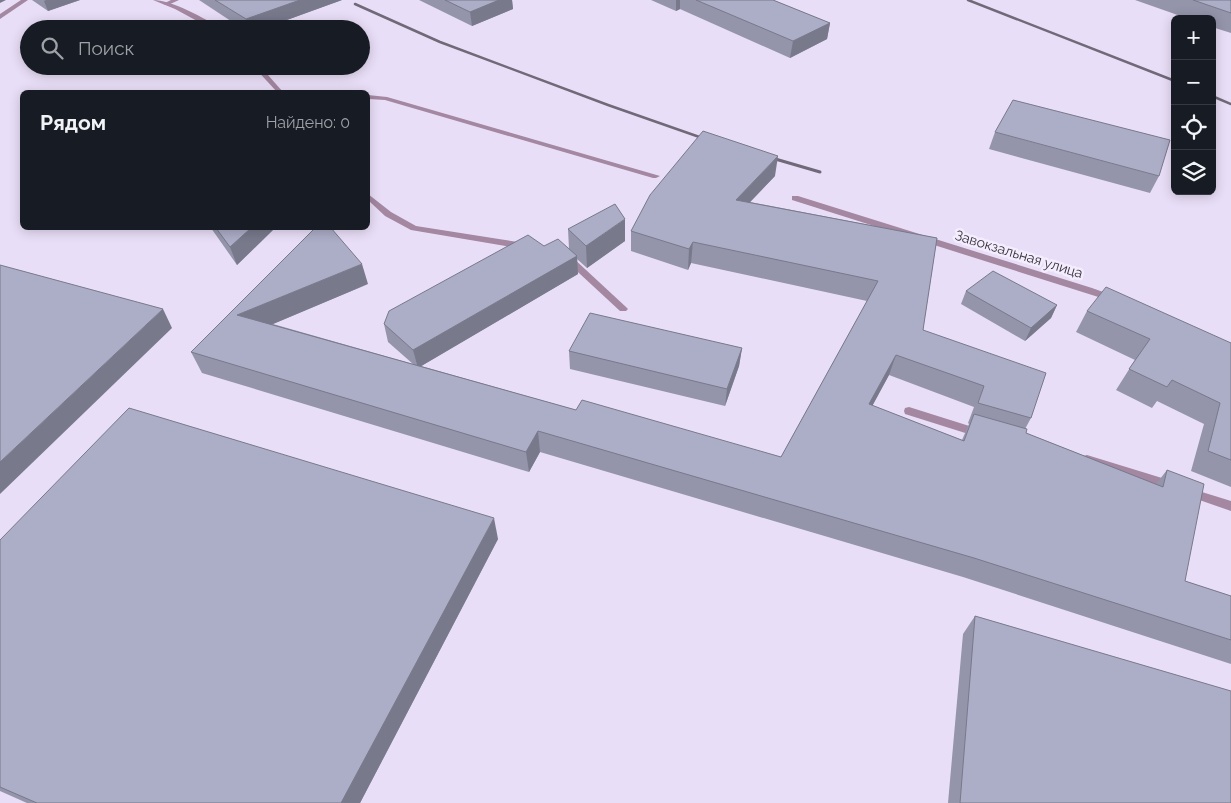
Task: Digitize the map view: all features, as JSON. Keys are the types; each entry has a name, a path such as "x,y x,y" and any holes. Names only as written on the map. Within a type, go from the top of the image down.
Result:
{"street":[{"path":"0,17 25,0"},
{"path":"156,0 199,20"},
{"path":"166,4 176,0"},
{"path":"264,75 278,90"},
{"path":"370,97 385,98 656,176"},
{"path":"370,198 388,214 414,228 530,247"},
{"name":"Завокзальная улица","path":"795,198 1089,290 1124,304"},
{"path":"563,253 623,308"},
{"path":"909,411 989,436"},
{"path":"1077,458 1104,463 1231,506"}],"building":[{"path":"215,0 300,0 246,19"},
{"path":"445,0 499,0 470,12"},
{"path":"696,0 773,0 830,23 793,41"},
{"path":"1193,0 1231,0 1231,13"},
{"path":"1013,100 1170,140 1159,176 995,132"},
{"path":"703,131 778,156 736,200 937,238 923,330 1046,373 1031,418 978,403 984,386 896,355 869,404 964,441 974,414 1027,429 1026,433 1163,487 1167,470 1204,484 1185,581 1231,596 1231,640 974,558 538,431 526,452 191,352 313,230 333,230 362,264 237,315 576,410 582,400 781,457 878,281 693,242 689,249 631,231 650,195"},
{"path":"615,204 625,219 586,246 568,229"},
{"path":"217,230 249,230 230,247"},
{"path":"528,235 544,246 558,239 577,256 413,350 384,324 389,311"},
{"path":"0,265 163,309 0,462"},
{"path":"993,271 1057,305 1031,328 966,291"},
{"path":"1106,287 1231,343 1231,460 1208,451 1220,403 1172,380 1167,387 1129,369 1150,339 1087,311"},
{"path":"590,313 742,348 727,389 569,351"},
{"path":"129,408 494,518 341,803 37,803 0,787 0,540"},
{"path":"975,616 1231,691 1231,803 960,803"}],"railway":[{"path":"968,0 1171,79"},
{"path":"355,4 440,42 708,140"},
{"path":"1216,98 1231,104"},
{"path":"704,138 712,141"},
{"path":"765,156 820,172"}]}
